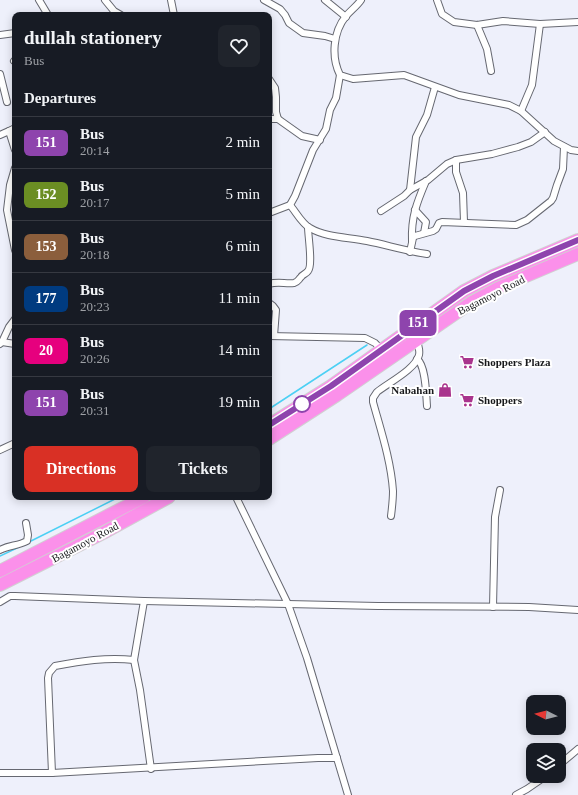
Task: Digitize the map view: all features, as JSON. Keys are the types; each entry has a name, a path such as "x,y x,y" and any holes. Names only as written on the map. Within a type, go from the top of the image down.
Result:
{"highway":[{"name":"Bagamoyo Road","path":"272,423 331,386 464,291 493,276 578,240"},
{"name":"Bagamoyo Road","path":"272,437 337,395 454,313 492,291 578,254"},
{"name":"Bagamoyo Road","path":"0,571 138,500"},
{"name":"Bagamoyo Road","path":"0,585 103,533 164,500"}],"street":[{"path":"39,0 46,12"},
{"path":"105,0 116,12"},
{"path":"171,0 173,12"},
{"path":"264,0 280,9 289,23 303,33 335,39"},
{"path":"326,0 346,16"},
{"path":"272,212 290,205 313,150 326,129 330,110 336,98 340,75 334,50 335,39 346,16 362,0"},
{"path":"437,0 442,14 454,22 477,25 503,21 540,24 578,22"},
{"path":"521,111 532,84 540,24"},
{"path":"477,25 487,49 491,71"},
{"path":"0,35 12,33"},
{"path":"0,74 7,102"},
{"path":"340,75 353,79 404,75 435,87 459,94 509,105 521,111 554,141 564,147 578,151"},
{"path":"272,84 275,88 276,112 278,119"},
{"path":"410,190 416,137 427,116 435,87"},
{"path":"272,119 278,119 302,136 320,140"},
{"path":"0,135 12,129"},
{"path":"381,211 404,196 410,190 426,181 447,164 456,160 492,154 518,147 531,142 545,132"},
{"path":"412,240 415,236 436,229 439,223 442,222 516,225 527,220 551,202 563,169 564,147"},
{"path":"456,160 456,172 463,193 464,222"},
{"path":"12,178 7,210 12,235"},
{"path":"410,252 415,210 426,181"},
{"path":"290,205 308,227 314,230 410,252 427,254"},
{"path":"415,210 426,222 424,234"},
{"path":"272,283 280,282 295,283 308,272 311,260 308,227"},
{"path":"272,305 276,310 272,336 365,338 375,342 381,350"},
{"path":"12,323 1,343 12,344"},
{"path":"391,516 393,492 391,473 373,398 376,392 409,368 417,359 419,351 416,339"},
{"path":"417,359 421,362 424,368 427,406"},
{"path":"0,450 12,444"},
{"path":"492,607 495,517 500,490"},
{"path":"237,500 288,604 348,795"},
{"path":"0,550 8,546 18,545 27,540 28,535 26,523"},
{"path":"0,602 10,596 16,596 144,601 529,607 578,610"},
{"path":"144,601 134,660 140,690 151,769"},
{"path":"52,774 48,678 52,669 55,666 101,658 134,660"},
{"path":"566,759 578,750"},
{"path":"0,773 52,774 337,758"},
{"path":"516,795 536,783"}],"waterway":[{"path":"272,407 367,345"},
{"path":"29,542 113,500"},
{"path":"0,556 19,547"}],"bus line":[{"name":"151","path":"272,423 331,386 464,291 493,276 578,240"}],"place":[{"name":"Shoppers Plaza","path":"467,362"},
{"name":"Nabahan","path":"445,390"},
{"name":"Shoppers","path":"467,400"}]}
